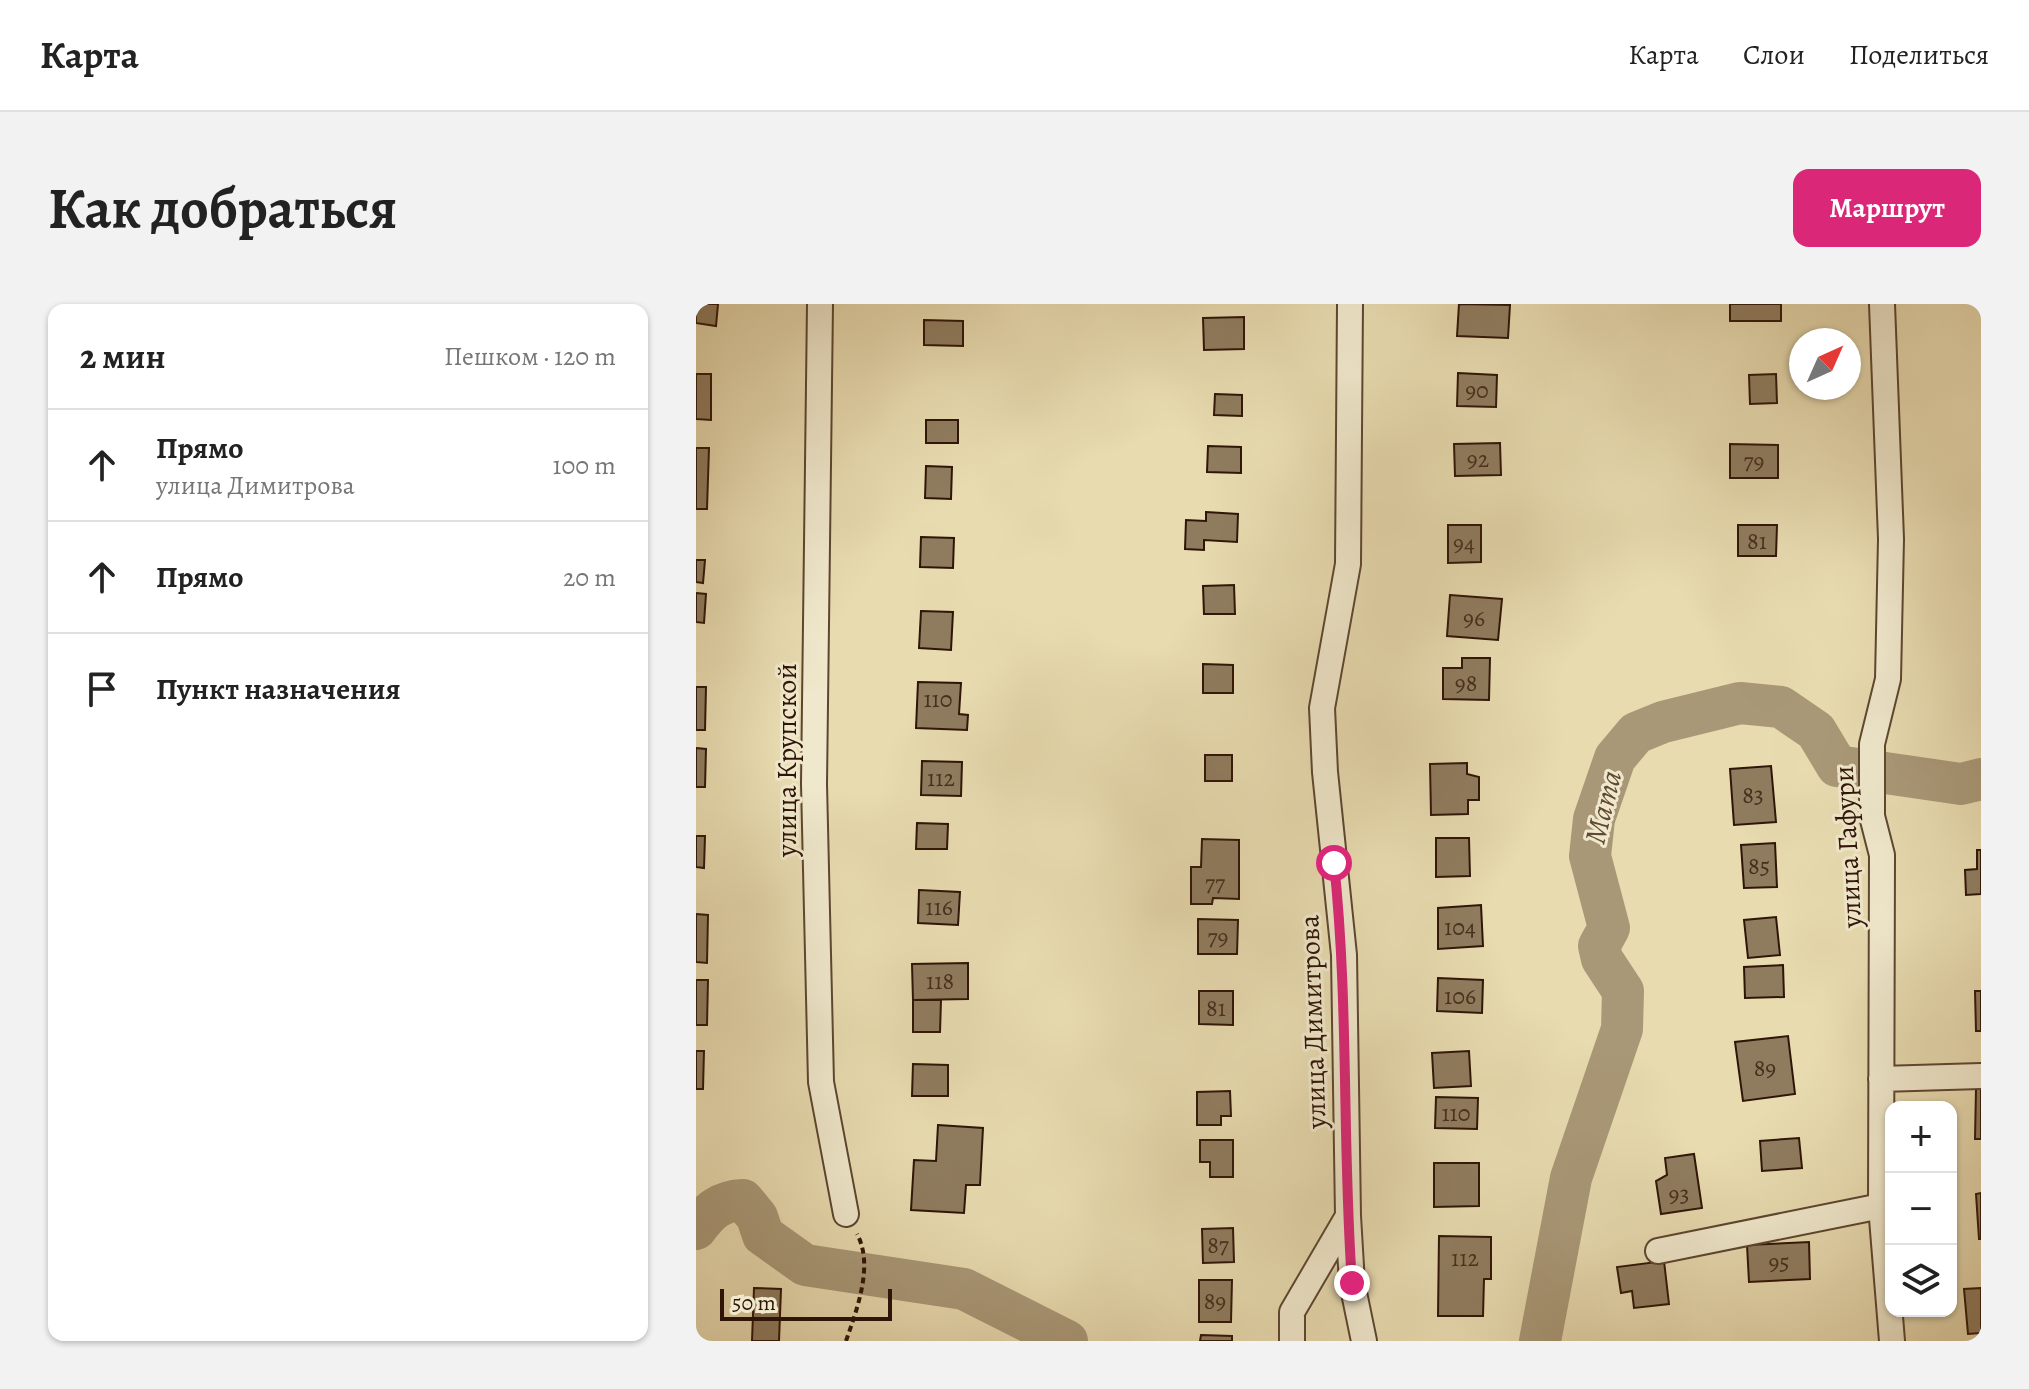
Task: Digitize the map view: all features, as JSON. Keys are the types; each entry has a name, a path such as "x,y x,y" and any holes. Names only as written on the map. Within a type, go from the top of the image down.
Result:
{"street":[{"name":"улица Крупской","path":"820,304 814,784 821,1082 846,1214"},
{"name":"улица Димитрова","path":"1350,304 1348,564 1322,708 1325,772 1344,955 1352,1283 1364,1341"},
{"name":"улица Гафури","path":"1882,304 1891,539 1888,679 1872,744 1872,816 1882,855 1881,1206 1892,1341"},
{"path":"1881,1079 1981,1076"},
{"path":"1658,1251 1881,1206"},
{"path":"1292,1341 1292,1312 1348,1216"}],"path":[{"path":"846,1341 859,1301 865,1248"}],"building":[{"path":"696,304 718,304 716,326 696,323"},
{"path":"1459,304 1510,305 1508,338 1457,336"},
{"path":"1730,304 1781,304 1781,321 1730,321"},
{"path":"1244,317 1244,349 1204,350 1203,318"},
{"path":"924,320 963,321 963,346 924,345"},
{"path":"1458,373 1497,375 1496,407 1457,406"},
{"path":"696,374 711,374 711,420 696,419"},
{"path":"1776,374 1777,403 1750,404 1749,375"},
{"path":"1215,394 1242,395 1242,416 1214,415"},
{"path":"926,420 958,420 958,443 926,443"},
{"path":"1500,443 1501,475 1455,476 1454,444"},
{"path":"1730,444 1778,445 1778,478 1730,478"},
{"path":"1208,446 1241,447 1241,473 1207,472"},
{"path":"696,448 709,448 707,509 696,509"},
{"path":"926,466 952,467 951,499 925,498"},
{"path":"1206,512 1238,514 1237,542 1204,540 1204,550 1185,549 1186,520 1206,521"},
{"path":"1448,525 1481,525 1481,562 1448,563"},
{"path":"1738,525 1777,525 1776,556 1738,556"},
{"path":"921,537 954,538 953,568 920,567"},
{"path":"696,560 705,560 703,583 696,582"},
{"path":"1234,585 1235,614 1204,614 1203,586"},
{"path":"696,593 706,594 704,623 696,622"},
{"path":"1450,595 1502,599 1498,640 1447,636"},
{"path":"921,611 953,612 951,650 919,648"},
{"path":"1462,658 1490,658 1489,700 1443,699 1443,668 1462,668"},
{"path":"1203,664 1233,665 1233,693 1203,693"},
{"path":"918,682 961,683 959,714 968,715 967,730 916,728"},
{"path":"696,687 706,687 705,730 696,730"},
{"path":"696,748 706,749 705,787 696,787"},
{"path":"1205,755 1232,755 1232,781 1205,781"},
{"path":"922,761 962,762 961,796 921,795"},
{"path":"1467,763 1467,774 1479,777 1479,800 1468,800 1468,814 1431,815 1430,764"},
{"path":"1771,766 1776,822 1734,825 1730,769"},
{"path":"917,823 948,824 947,849 916,849"},
{"path":"696,836 705,836 704,868 696,867"},
{"path":"1436,838 1469,838 1470,876 1436,877"},
{"path":"1202,839 1239,840 1239,899 1213,898 1212,904 1191,904 1191,867 1201,867"},
{"path":"1775,843 1777,887 1744,888 1741,845"},
{"path":"1977,850 1981,850 1981,894 1966,895 1965,870 1977,869"},
{"path":"919,890 960,892 958,925 918,923"},
{"path":"1481,905 1483,946 1438,949 1438,908"},
{"path":"696,914 708,915 707,963 696,962"},
{"path":"1776,917 1780,955 1748,958 1744,920"},
{"path":"1198,919 1238,920 1237,954 1198,954"},
{"path":"968,963 968,999 913,1000 912,964"},
{"path":"1783,965 1784,997 1745,998 1744,967"},
{"path":"1438,978 1483,980 1482,1013 1437,1011"},
{"path":"696,980 708,980 707,1025 696,1025"},
{"path":"1199,991 1233,991 1233,1025 1199,1024"},
{"path":"1975,991 1981,991 1981,1031 1976,1031"},
{"path":"913,1000 941,1000 940,1032 913,1032"},
{"path":"1788,1036 1795,1094 1743,1101 1735,1042"},
{"path":"696,1051 704,1051 703,1089 696,1089"},
{"path":"1469,1051 1471,1086 1434,1088 1432,1053"},
{"path":"913,1064 948,1065 948,1096 912,1096"},
{"path":"1976,1089 1981,1089 1981,1139 1975,1139"},
{"path":"1230,1091 1231,1116 1221,1116 1221,1125 1197,1125 1197,1092"},
{"path":"1436,1097 1478,1098 1477,1129 1435,1128"},
{"path":"938,1125 983,1128 980,1185 966,1185 964,1213 911,1210 914,1160 936,1161"},
{"path":"1799,1138 1802,1168 1762,1171 1760,1141"},
{"path":"1200,1140 1233,1140 1233,1177 1210,1177 1210,1162 1200,1162"},
{"path":"1694,1154 1702,1208 1661,1214 1656,1181 1667,1175 1665,1158"},
{"path":"1434,1163 1479,1163 1479,1206 1434,1207"},
{"path":"1981,1193 1981,1239 1979,1239 1976,1194"},
{"path":"1233,1228 1234,1262 1203,1263 1202,1229"},
{"path":"1439,1236 1491,1237 1491,1279 1484,1279 1483,1316 1438,1316"},
{"path":"1809,1242 1810,1279 1749,1282 1747,1245"},
{"path":"1664,1261 1669,1304 1634,1308 1632,1291 1621,1293 1617,1267"},
{"path":"1199,1280 1232,1280 1231,1322 1199,1322"},
{"path":"754,1288 781,1289 779,1341 752,1341"},
{"path":"1981,1288 1981,1333 1968,1334 1964,1289"},
{"path":"1201,1335 1232,1336 1232,1341 1200,1341"}],"waterway":[{"name":"Мата","path":"1540,1341 1571,1178 1622,1029 1623,991 1602,959 1599,946 1609,928 1590,856 1594,819 1615,758 1636,733 1663,722 1740,703 1781,707 1816,731 1837,766 1961,784 1981,779"},
{"name":"Мата","path":"696,1229 716,1208 743,1200 757,1217 763,1235 805,1265 964,1289 1067,1341"}],"route":[{"path":"1334,863 1344,955 1352,1283"}]}
